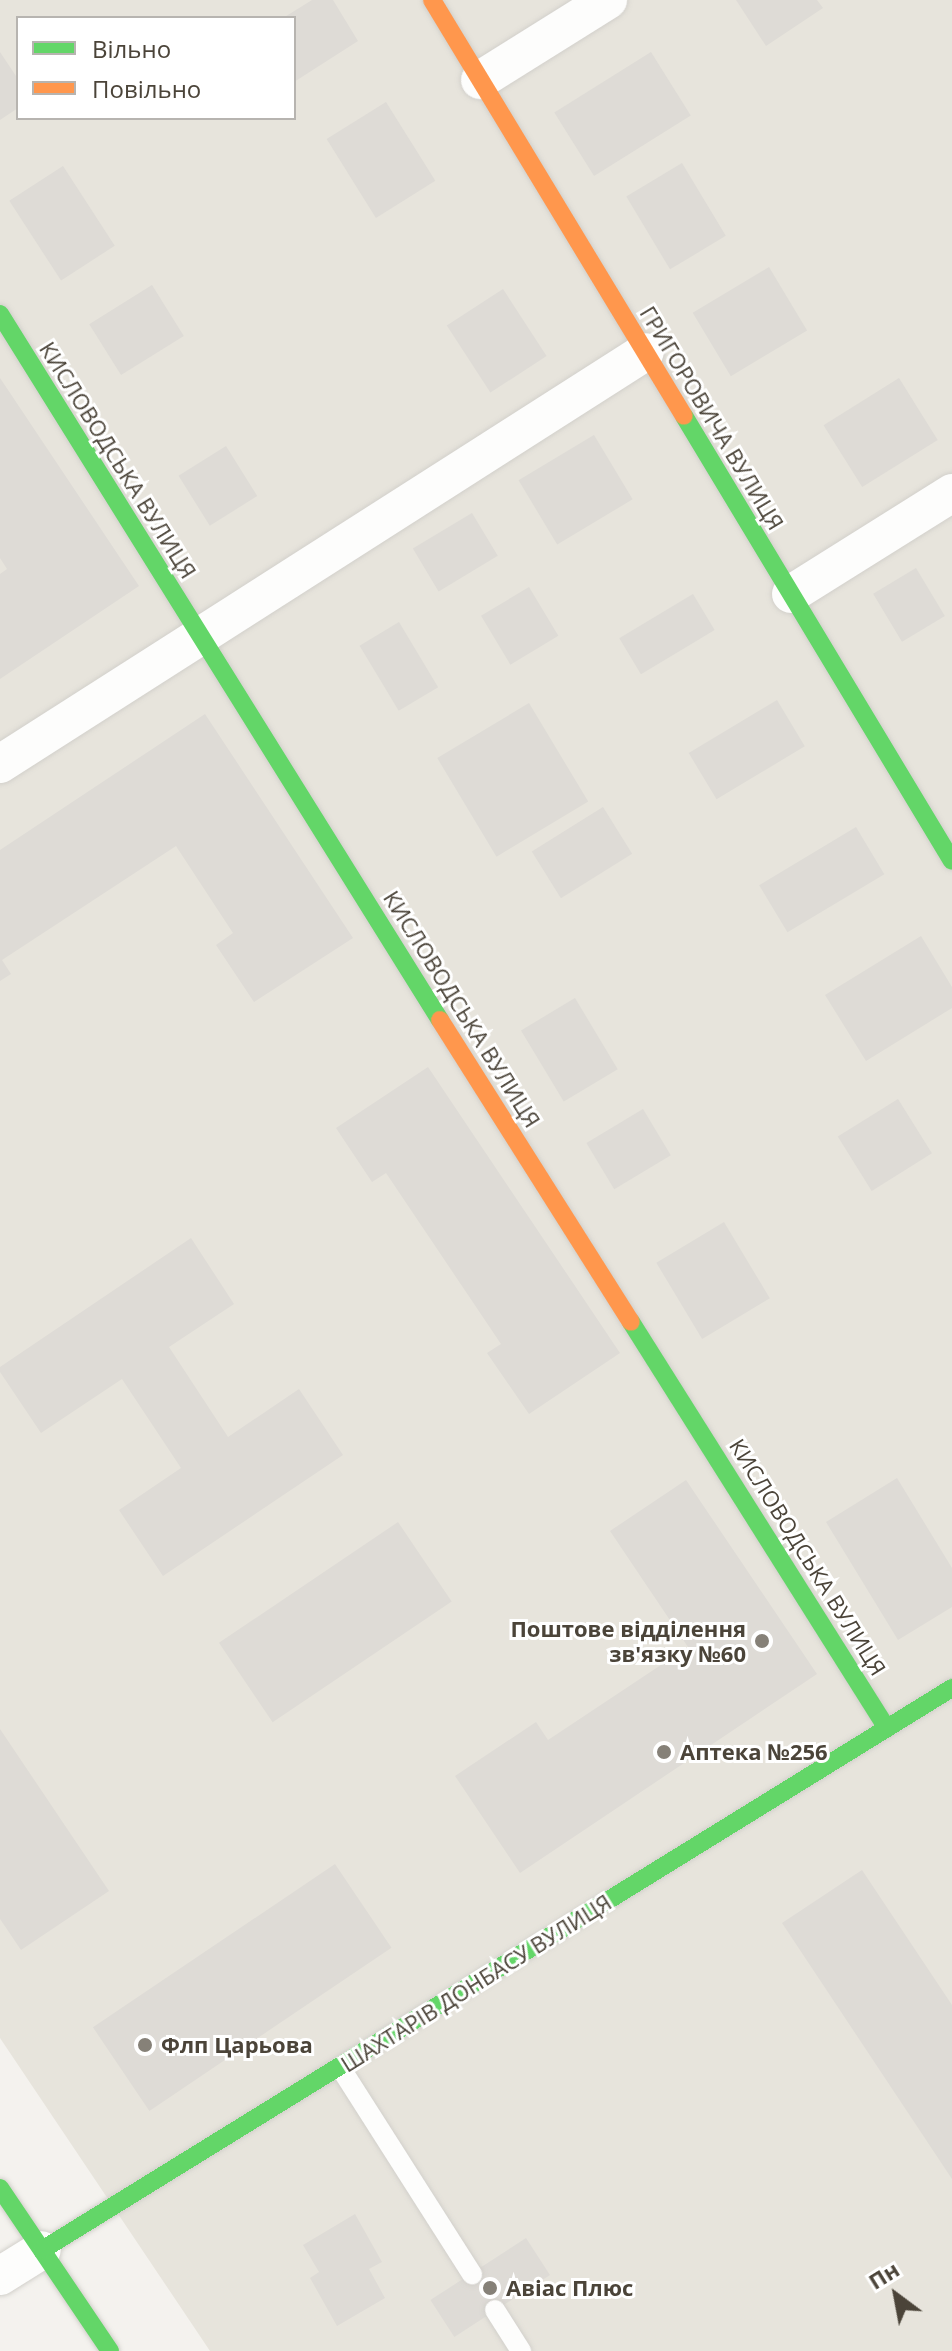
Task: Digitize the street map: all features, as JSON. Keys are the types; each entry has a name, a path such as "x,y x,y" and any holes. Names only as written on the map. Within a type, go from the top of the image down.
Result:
{"street":[{"name":"ГРИГОРОВИЧА ВУЛИЦЯ","path":"432,0 952,861"},
{"path":"480,80 608,0"},
{"name":"КИСЛОВОДСЬКА ВУЛИЦЯ","path":"0,314 197,635 887,1728"},
{"path":"0,764 197,635 645,352"},
{"path":"791,594 952,493"},
{"name":"ШАХТАРІВ ДОНБАСУ ВУЛИЦЯ","path":"0,2276 952,1688"},
{"path":"0,2188 110,2351"}],"lane":[{"path":"340,2067 472,2274"},
{"path":"495,2310 521,2351"}],"shaded area":[{"path":"0,0 952,0 952,2351 210,2351 0,2038"}],"building":[{"path":"312,0 333,0 358,41 296,81 296,16 286,16"},
{"path":"736,0 817,0 823,8 766,46"},
{"path":"0,52 16,76 16,109 0,120"},
{"path":"651,52 691,116 594,176 554,112"},
{"path":"386,102 435,181 376,218 327,139"},
{"path":"682,163 726,236 670,269 626,196"},
{"path":"63,166 115,246 61,281 9,201"},
{"path":"769,267 807,330 731,376 693,313"},
{"path":"152,285 184,336 121,375 89,324"},
{"path":"503,289 547,356 490,393 447,325"},
{"path":"0,378 139,586 0,679 0,574 7,569 0,558"},
{"path":"899,378 938,440 862,487 824,425"},
{"path":"594,435 633,499 557,545 519,480"},
{"path":"226,446 257,496 210,526 179,476"},
{"path":"472,513 498,556 439,591 413,549"},
{"path":"916,568 945,616 902,642 873,594"},
{"path":"529,587 558,636 510,665 481,616"},
{"path":"693,594 715,630 641,674 619,638"},
{"path":"399,622 438,687 399,711 360,646"},
{"path":"777,700 805,746 717,799 689,753"},
{"path":"529,703 588,802 497,857 437,758"},
{"path":"205,714 353,938 254,1002 216,945 233,933 176,846 2,960 11,974 0,981 0,850"},
{"path":"603,807 632,854 561,898 532,852"},
{"path":"856,827 884,874 787,932 759,885"},
{"path":"921,936 952,987 952,1008 866,1061 825,995"},
{"path":"575,998 618,1069 564,1102 521,1030"},
{"path":"428,1067 620,1353 529,1414 487,1353 501,1344 386,1173 372,1182 336,1128"},
{"path":"898,1099 932,1153 872,1191 838,1137"},
{"path":"643,1109 671,1155 614,1189 586,1143"},
{"path":"724,1222 770,1298 702,1339 656,1263"},
{"path":"191,1238 234,1304 169,1347 228,1437 299,1389 343,1455 163,1576 119,1510 181,1468 122,1379 41,1433 0,1372 0,1367"},
{"path":"897,1478 952,1568 952,1607 898,1640 826,1522"},
{"path":"686,1480 817,1674 520,1873 455,1776 536,1722 548,1740 688,1647 610,1531"},
{"path":"398,1522 452,1602 273,1722 219,1643"},
{"path":"0,1729 109,1891 21,1950 0,1919"},
{"path":"335,1864 391,1948 149,2111 93,2027"},
{"path":"862,1870 952,2005 952,2179 782,1923"},
{"path":"355,2214 382,2262 369,2269 385,2298 337,2326 310,2278 319,2272 303,2245"},
{"name":"Авіас Плюс","path":"526,2238 550,2275 454,2337 430,2300"}],"traffic: fast":[{"path":"0,314 440,1020"},
{"path":"684,416 952,861"},
{"path":"631,1322 887,1728"},
{"path":"42,2250 952,1688"},
{"path":"0,2188 110,2351"}],"traffic: slow":[{"path":"432,0 684,416"},
{"path":"440,1020 631,1322"}],"place":[{"name":"Поштове відділення зв'язку №60","path":"762,1641"},
{"name":"Аптека №256","path":"664,1752"},
{"name":"Флп Царьова","path":"145,2045"},
{"name":"Авіас Плюс","path":"490,2288"}]}
